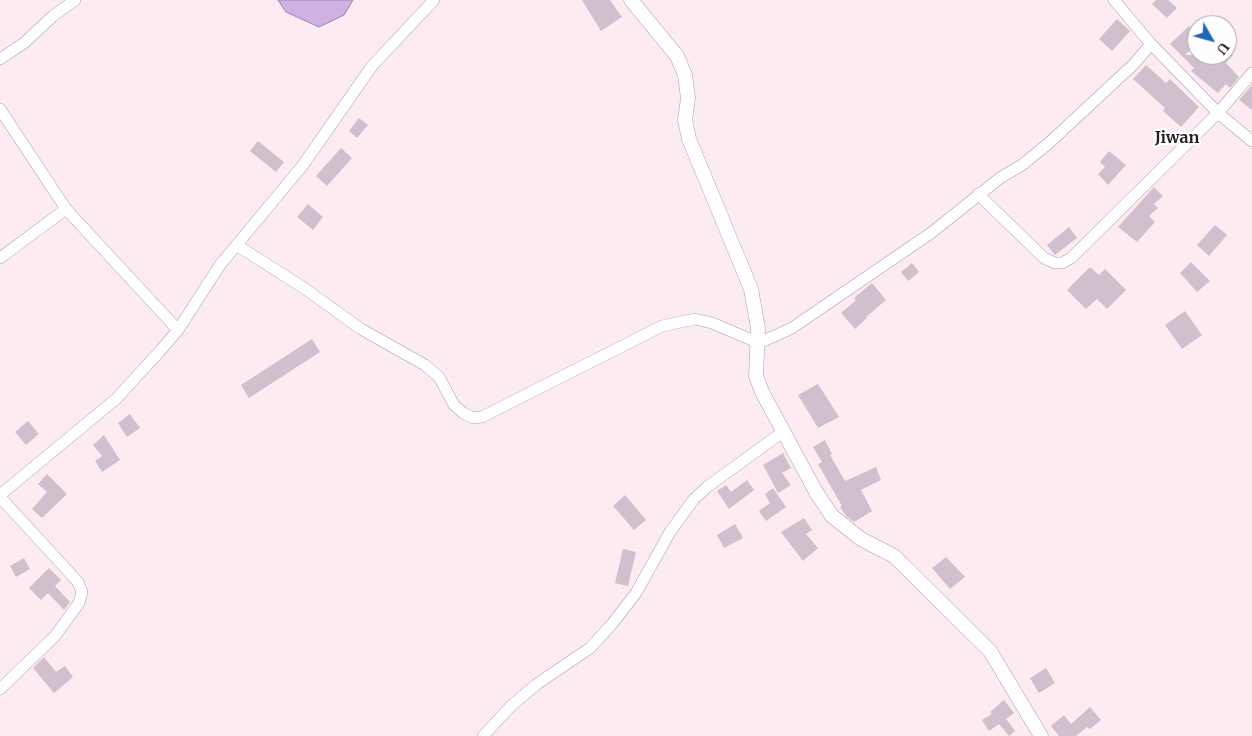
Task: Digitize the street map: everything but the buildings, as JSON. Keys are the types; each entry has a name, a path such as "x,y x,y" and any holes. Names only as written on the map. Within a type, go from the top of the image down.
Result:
{"street":[{"path":"0,59 24,43 53,16 75,0"},
{"path":"0,689 54,636 80,603 82,592 78,582 0,496 116,399 178,330 220,265 238,246 303,165 372,66 434,0"},
{"path":"631,0 677,56 685,75 688,98 685,120 689,139 751,289 759,343 756,376 762,392 816,492 832,516 861,539 894,556 990,650 1041,736"},
{"path":"1114,0 1151,44 1218,112 1252,141"},
{"path":"238,246 304,288 361,329 402,350 424,365 439,378 454,405 463,413 473,418 482,417 662,326 696,320 712,323 759,343 792,328 931,233 978,194 1022,165 1049,143 1134,64 1151,44"},
{"path":"978,194 1044,258 1056,263 1062,263 1071,258 1218,112 1252,72"},
{"path":"0,108 66,209 178,330"},
{"path":"0,258 66,209"},
{"path":"483,736 512,704 537,684 590,648 607,630 636,593 670,532 694,499 707,487 784,431"}],"shaded area":[{"path":"278,0 353,0 344,15 319,27 286,12"}],"district":[{"name":"Jiwan","path":"1177,138"}]}
